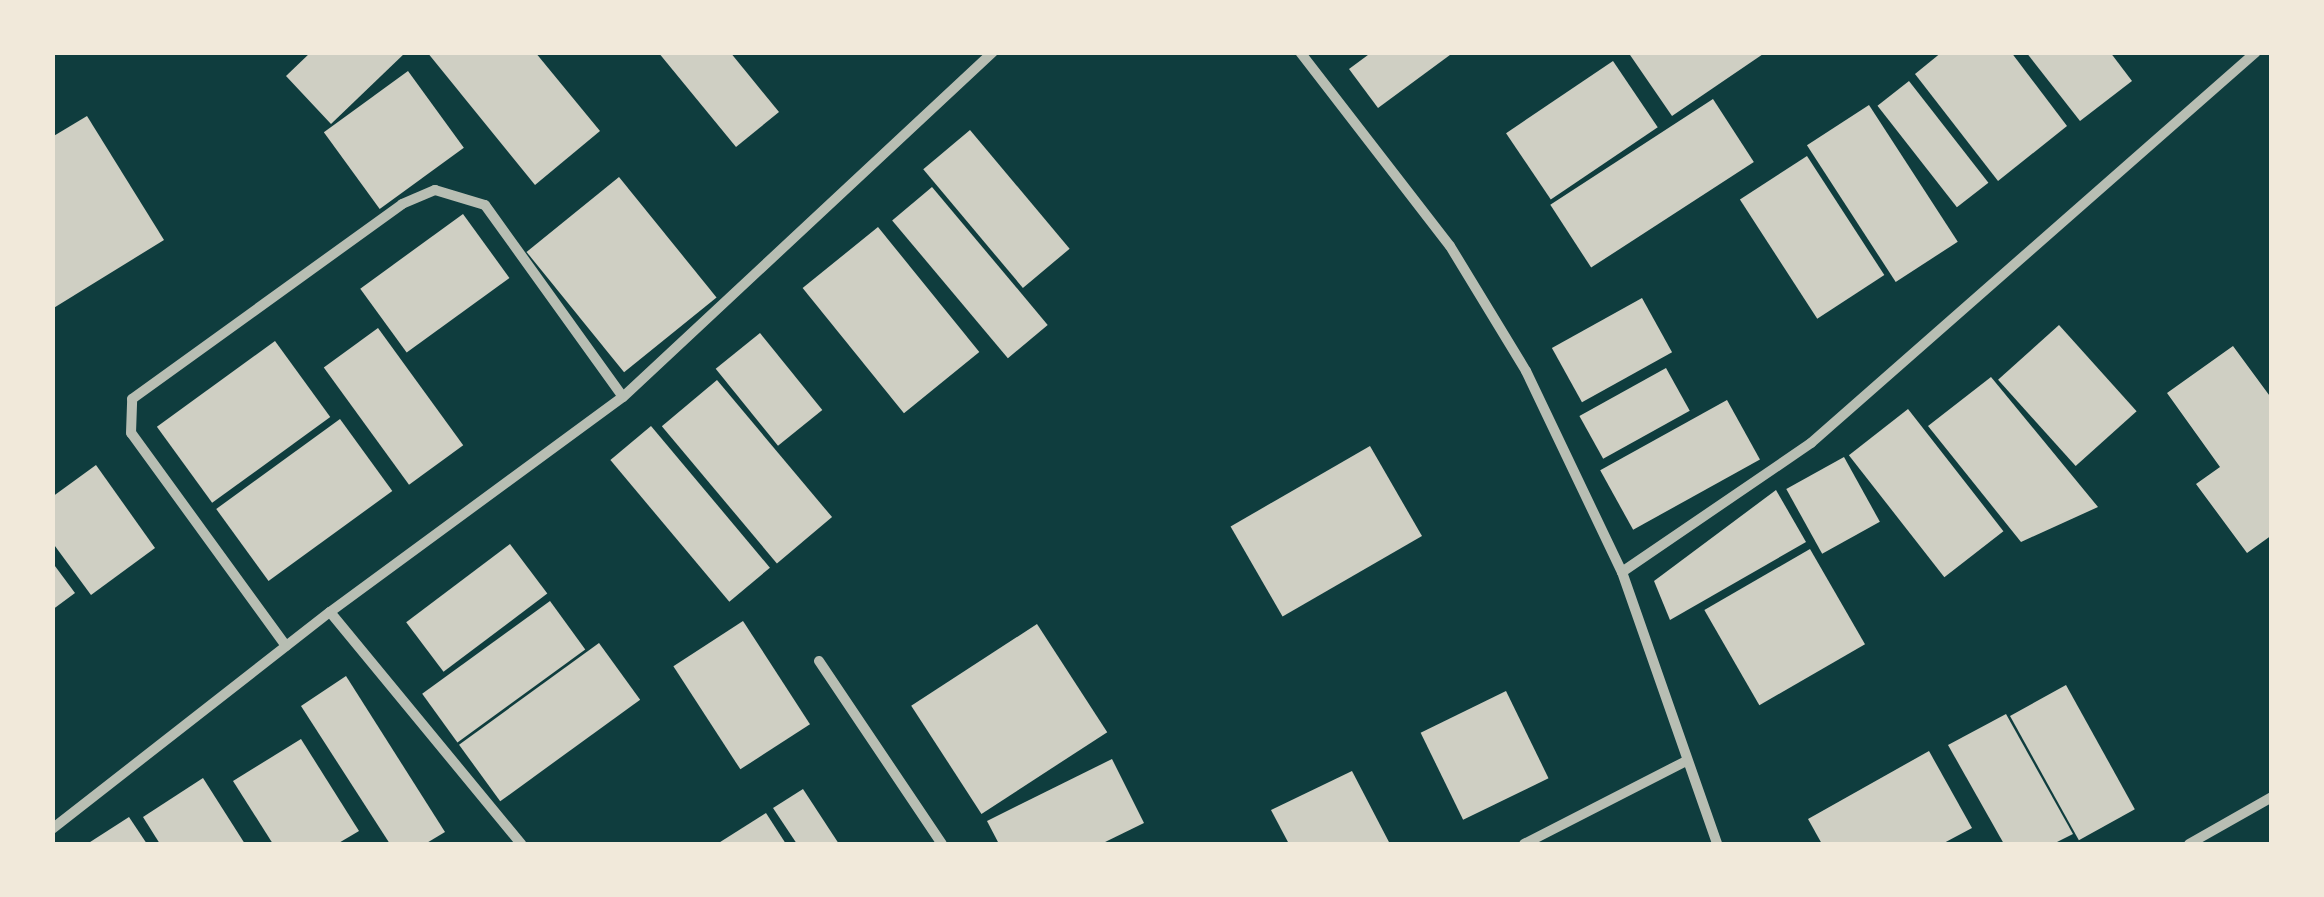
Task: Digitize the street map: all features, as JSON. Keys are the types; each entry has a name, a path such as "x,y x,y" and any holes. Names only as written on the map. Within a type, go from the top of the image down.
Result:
{"street":[{"path":"52,829 330,612 623,397 992,52"},
{"path":"1300,52 1450,246 1526,371 1622,572 1716,844"},
{"path":"1622,572 1811,442 2256,52"},
{"path":"286,646 131,433 132,399 402,204 435,190 486,205 623,397"},
{"path":"330,612 521,844"},
{"path":"819,660 942,844"},
{"path":"1524,844 1686,761"},
{"path":"2189,844 2272,797"}],"building":[{"path":"311,52 406,52 331,124 286,76"},
{"path":"427,52 535,52 600,131 535,185"},
{"path":"658,52 730,52 779,112 736,147"},
{"path":"1372,52 1454,52 1378,108 1349,69"},
{"path":"1628,52 1766,52 1672,116"},
{"path":"1942,52 2011,52 2067,126 1998,181 1915,74"},
{"path":"2026,52 2110,52 2132,81 2080,121"},
{"path":"1613,61 1658,127 1551,199 1506,133"},
{"path":"408,71 464,148 380,209 324,132"},
{"path":"1909,81 1988,183 1957,207 1877,106"},
{"path":"1713,99 1754,162 1591,268 1550,205"},
{"path":"1869,105 1958,242 1896,282 1807,145"},
{"path":"87,116 164,240 52,309 52,137"},
{"path":"970,130 1070,249 1023,288 923,169"},
{"path":"1807,156 1884,275 1817,319 1740,200"},
{"path":"619,177 717,297 624,372 527,252"},
{"path":"932,187 1048,325 1008,358 892,220"},
{"path":"463,214 509,278 407,353 360,289"},
{"path":"878,227 979,352 904,413 803,288"},
{"path":"1642,298 1672,352 1582,402 1552,348"},
{"path":"2059,325 2137,411 2076,466 1998,380"},
{"path":"378,328 463,445 409,485 324,367"},
{"path":"760,333 822,410 778,446 716,369"},
{"path":"275,341 330,417 212,503 157,427"},
{"path":"2233,346 2272,399 2272,535 2247,553 2196,484 2220,467 2167,393"},
{"path":"1666,368 1690,411 1603,459 1579,416"},
{"path":"1991,377 2098,507 2021,542 1928,426"},
{"path":"717,380 832,517 777,563 662,426"},
{"path":"1727,400 1760,459 1633,530 1600,470"},
{"path":"1908,409 2003,531 1944,577 1849,455"},
{"path":"340,419 392,491 269,581 216,509"},
{"path":"651,426 770,568 729,602 610,460"},
{"path":"1370,446 1422,536 1283,617 1231,526"},
{"path":"1844,457 1880,522 1822,554 1786,489"},
{"path":"96,465 155,548 91,595 52,542 52,497"},
{"path":"1776,490 1806,542 1670,620 1654,581"},
{"path":"510,544 547,594 443,672 406,622"},
{"path":"1810,549 1865,644 1759,705 1704,610"},
{"path":"52,562 75,593 52,610"},
{"path":"550,601 585,650 457,742 422,694"},
{"path":"743,621 810,724 740,769 673,666"},
{"path":"1037,624 1107,732 981,814 911,706"},
{"path":"599,643 640,700 500,801 459,745"},
{"path":"346,676 445,832 425,844 390,844 301,706"},
{"path":"2066,685 2135,809 2079,840 2010,716"},
{"path":"1506,691 1549,778 1463,820 1421,733"},
{"path":"2006,714 2073,834 2053,844 2004,844 1948,745"},
{"path":"301,739 359,831 337,844 273,844 233,781"},
{"path":"1929,751 1972,828 1942,844 1822,844 1808,819"},
{"path":"1112,759 1144,823 1101,844 999,844 987,821"},
{"path":"1352,771 1390,844 1289,844 1271,810"},
{"path":"203,778 245,844 160,844 143,817"},
{"path":"803,789 839,844 797,844 773,808"},
{"path":"766,813 786,844 717,844"},
{"path":"129,817 147,844 87,844"}]}
